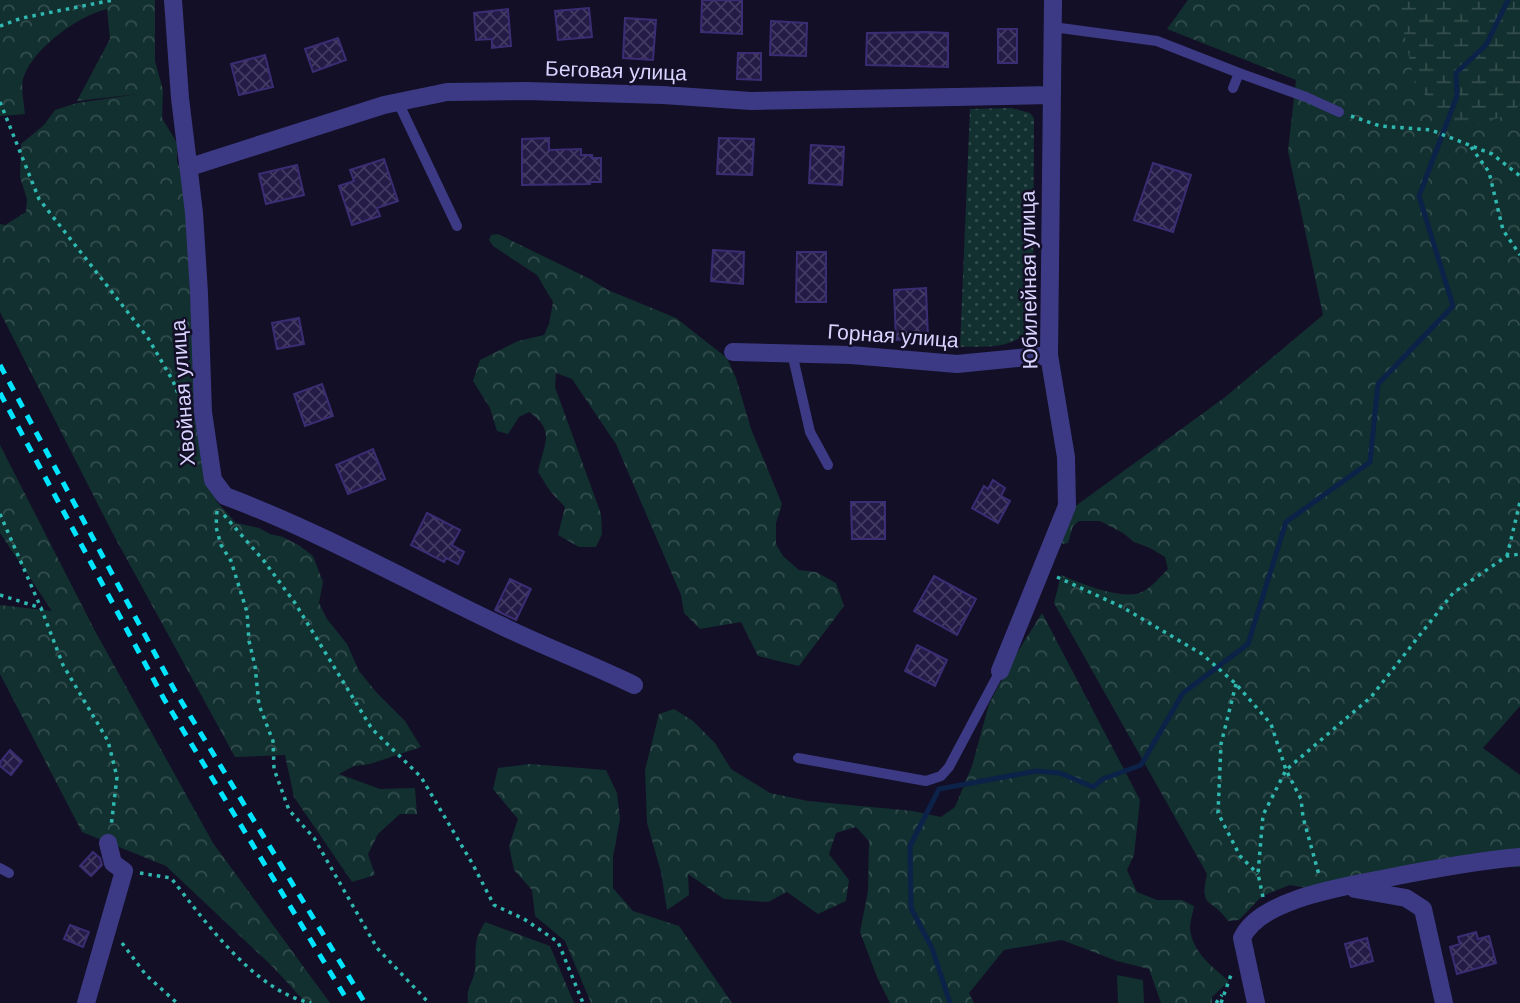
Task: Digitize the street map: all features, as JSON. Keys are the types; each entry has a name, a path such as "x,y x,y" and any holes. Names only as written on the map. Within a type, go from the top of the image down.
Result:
{"street":[{"name":"Хвойная улица","path":"173,0 200,293 203,412 213,480 219,491 372,561 503,627 634,685"},
{"name":"Юбилейная улица","path":"1000,671 1067,506 1066,457 1049,355 1053,0"},
{"name":"Беговая улица","path":"190,167 398,102 447,92 650,94 751,100 1052,95"},
{"name":"Горная улица","path":"733,352 851,355 957,364 1049,355"},
{"path":"86,1003 124,872 113,863 108,843"},
{"path":"1256,1003 1242,938 1251,925 1266,913 1324,891 1467,862 1520,857"},
{"path":"1344,887 1406,898 1423,909 1444,1003"}],"lane":[{"path":"1053,27 1157,41 1339,112"},
{"path":"1233,88 1239,74"},
{"path":"398,102 457,226"},
{"path":"792,353 810,432 828,465"},
{"path":"798,758 926,781 941,776 949,767 1000,671"}],"path":[{"path":"0,26 22,18 113,0"},
{"path":"0,102 40,199 149,338 173,381 186,413"},
{"path":"1339,112 1380,126 1431,130 1492,154 1520,177"},
{"path":"1471,146 1489,172 1503,230 1520,255"},
{"path":"1507,556 1520,502"},
{"path":"429,1003 377,948 314,838 289,810 274,769 273,741 259,705 247,612 231,561 220,545 216,527 217,505 295,603 372,729 421,777 494,905 524,919 558,942 583,1003"},
{"path":"0,514 63,665 108,741 117,777 108,843"},
{"path":"1266,913 1258,874 1263,815 1286,770 1371,697 1453,593 1507,556 1520,554"},
{"path":"1041,569 1122,607 1190,646 1212,661 1236,684 1271,724 1286,770 1301,799 1303,817 1324,891"},
{"path":"0,595 41,608"},
{"path":"1236,684 1221,744 1218,813 1240,856 1258,874"},
{"path":"124,872 171,878 245,965 297,1000 310,1003"},
{"path":"109,925 146,975 177,1003"},
{"path":"1216,1003 1226,990"}],"green space":[{"path":"0,0 155,0 155,61 163,90 162,118 177,143 177,161 184,180 198,433 217,502 236,523 283,537 313,556 323,582 319,603 327,619 347,644 359,671 405,721 421,747 370,764 354,766 339,774 380,789 415,788 417,814 400,814 378,834 368,854 375,875 352,882 294,797 285,755 235,757 112,532 0,312 0,224 5,225 26,212 27,199 20,177 21,144 44,125 55,110 77,103 138,94 77,101 110,39 107,9 83,18 47,44 24,76 22,89 25,114 0,116"},
{"path":"1188,0 1520,0 1520,706 1483,748 1520,775 1520,867 1487,867 1324,891 1290,885 1262,896 1239,920 1228,921 1208,902 1205,893 1207,874 1054,603 1061,575 1113,593 1134,594 1149,587 1168,569 1165,557 1100,521 1079,521 1073,526 1068,543 1063,544 1059,539 1070,510 1224,398 1323,315 1288,151 1296,80 1167,29"},
{"path":"1397,0 1520,0 1520,104 1511,114 1473,126 1449,118 1415,85"},
{"path":"1011,108 1030,113 1034,118 1033,320 1028,330 1012,342 960,347 970,109"},
{"path":"498,234 608,290 676,318 727,358 736,378 751,429 782,504 776,523 776,544 783,556 799,570 816,572 836,583 844,606 799,666 758,656 741,622 700,629 684,613 681,595 616,444 572,379 556,373 555,387 601,514 602,534 596,547 579,547 558,535 565,507 550,491 538,472 546,439 543,426 529,412 519,417 508,434 497,431 490,408 473,381 480,360 518,341 544,335 553,302 537,275 493,246 489,240 491,235"},
{"path":"0,445 95,631 213,843 330,1003 306,1003 273,967 166,866 82,832 0,674 0,605 52,611 0,533"},
{"path":"1042,613 1140,800 1134,855 1127,870 1137,892 1157,900 1182,900 1194,906 1190,928 1195,945 1204,959 1229,981 1212,997 1212,1003 1161,1003 1149,969 1117,961 1062,940 1004,950 969,993 974,1003 890,1003 860,932 868,891 869,841 856,827 836,833 829,854 849,880 846,901 818,914 787,892 768,902 724,899 688,874 689,895 667,910 661,872 647,823 645,770 659,714 674,709 693,721 715,743 731,769 770,793 808,801 913,811 941,817 955,807 972,766 989,704"},
{"path":"530,764 606,770 617,793 620,819 613,857 613,888 633,911 679,926 732,1003 591,1003 565,941 535,916 532,890 514,870 509,846 518,819 493,789 498,768"},
{"path":"485,922 550,946 574,1003 468,1003 475,970 477,941"},
{"path":"1117,975 1143,980 1144,1003 1118,1003"}],"building":[{"path":"702,0 742,0 742,34 701,32"},
{"path":"589,8 592,37 558,40 555,11"},
{"path":"508,9 511,46 492,48 492,39 476,40 474,13"},
{"path":"625,18 656,20 653,60 623,58"},
{"path":"771,21 807,23 806,56 770,55"},
{"path":"998,29 1017,29 1017,63 998,63"},
{"path":"867,33 948,33 948,67 866,65"},
{"path":"338,38 346,60 313,72 305,49"},
{"path":"738,53 761,53 761,80 737,79"},
{"path":"265,55 273,87 239,95 231,64"},
{"path":"549,138 549,150 581,149 581,155 601,158 601,182 522,185 522,139"},
{"path":"719,138 754,139 752,175 717,174"},
{"path":"811,145 844,147 842,185 809,183"},
{"path":"384,159 398,201 377,208 380,216 352,225 339,186 354,181 350,170"},
{"path":"1153,163 1191,175 1173,232 1134,220"},
{"path":"297,165 304,195 266,204 259,174"},
{"path":"713,250 744,252 743,284 711,281"},
{"path":"797,252 826,252 826,302 796,302"},
{"path":"926,288 928,338 896,340 894,290"},
{"path":"299,318 304,344 277,349 272,323"},
{"path":"322,384 333,416 305,426 294,394"},
{"path":"373,449 385,479 348,494 336,465"},
{"path":"993,480 1005,488 1001,496 1010,501 998,523 972,508 984,486 988,489"},
{"path":"851,502 885,502 885,539 852,539"},
{"path":"427,513 460,530 452,545 464,552 458,564 446,558 444,562 411,545"},
{"path":"934,576 976,599 957,635 914,611"},
{"path":"510,579 531,589 516,620 495,610"},
{"path":"917,645 947,660 935,686 905,671"},
{"path":"10,750 22,761 11,775 0,766 0,762"},
{"path":"93,852 100,858 102,865 91,876 80,866"},
{"path":"70,925 89,932 83,947 64,939"},
{"path":"1476,932 1478,939 1489,936 1496,963 1457,974 1450,947 1460,944 1458,937"},
{"path":"1367,938 1373,961 1351,967 1345,944"}],"waterway":[{"path":"950,1003 932,948 911,908 910,846 939,789 1036,771 1060,773 1093,787 1103,779 1141,765 1183,693 1248,644 1286,522 1370,462 1378,384 1453,306 1419,196 1457,96 1456,73 1486,45 1508,0"}],"railway":[{"path":"0,365 175,691 365,1003"},
{"path":"0,393 164,699 349,1003"}]}
